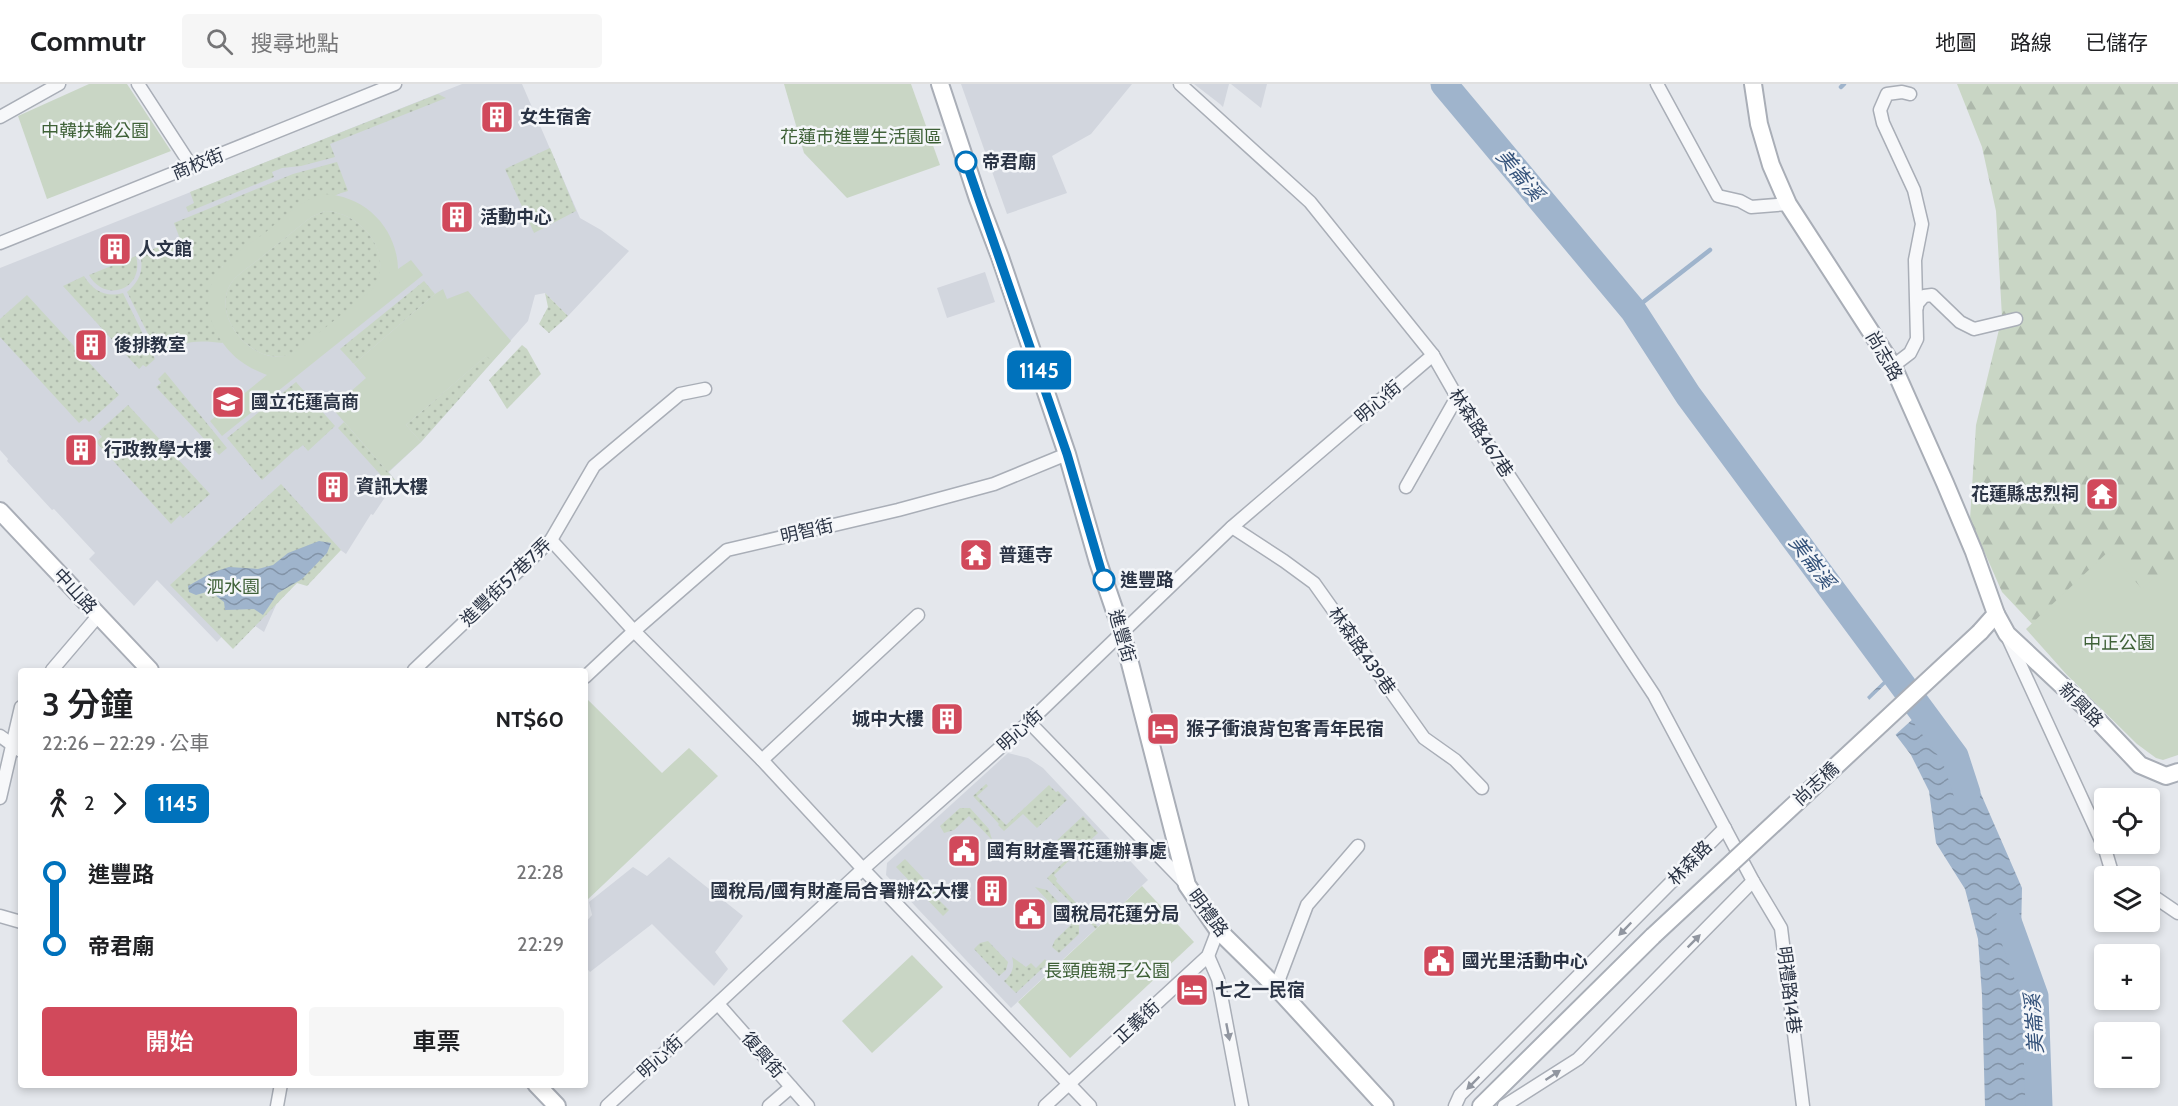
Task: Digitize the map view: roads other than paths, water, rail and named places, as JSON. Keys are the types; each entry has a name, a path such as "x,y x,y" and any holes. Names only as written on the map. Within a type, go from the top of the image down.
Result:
{"street":[{"path":"0,117 60,84"},
{"path":"138,84 192,167"},
{"name":"商校街","path":"0,243 395,84"},
{"name":"進豐街","path":"940,84 1067,454 1098,562 1122,632 1187,885"},
{"name":"林森路467巷","path":"1180,84 1310,202 1433,355 1457,397 1654,695 1725,828"},
{"path":"1657,84 1718,196 1740,201 1751,207 1788,204"},
{"name":"尚志路","path":"1753,84 1760,124 1771,165 1788,204 1893,366 1945,483 1996,614"},
{"path":"1893,366 1919,348 1915,260 1922,224 1914,190 1882,123 1880,110 1887,94 1902,92 1910,94"},
{"path":"1917,304 1924,296 1932,295 1960,322 1974,329 2016,319"},
{"name":"明心街","path":"607,1106 863,869 1029,722 1232,527 1433,355"},
{"name":"進豐街57巷7弄","path":"416,668 551,540 594,466 680,394 705,389"},
{"path":"1406,488 1457,397"},
{"name":"明智街","path":"588,674 727,550 898,510 994,484 1067,454"},
{"name":"中山路","path":"0,511 148,668"},
{"name":"林森路439巷","path":"1232,527 1314,583 1424,738 1455,760 1482,788"},
{"path":"551,540 634,631 762,760 1090,1106"},
{"name":"尚志橋","path":"1481,1106 1653,936 1980,632 1996,614"},
{"name":"新興路","path":"1996,614 2007,634 2085,707 2140,765 2166,776 2178,772"},
{"path":"762,760 918,615"},
{"path":"54,668 98,616"},
{"path":"2007,634 2105,849 2110,866"},
{"name":"明禮路","path":"1029,722 1187,885 1218,930 1276,987 1385,1106"},
{"path":"0,736 17,748 0,798"},
{"name":"林森路","path":"1455,1106 1460,1095 1725,828 1753,881"},
{"path":"1276,987 1307,905 1358,846"},
{"path":"1504,1106 1578,1059 1753,881"},
{"name":"明禮路14巷","path":"1753,881 1781,928 1803,1106"},
{"path":"2160,901 2178,913"},
{"path":"0,916 18,921"},
{"name":"正義街","path":"1045,1106 1208,956 1218,930"},
{"path":"1208,956 1218,979 1242,1106"},
{"name":"復興街","path":"718,1004 808,1106"},
{"path":"769,1106 791,1087"},
{"path":"277,1106 280,1088"},
{"path":"540,1088 557,1106"}],"water":[{"path":"319,541 331,543 327,553 302,579 278,593 263,615 254,609 225,610 224,602 210,591 196,595 189,592 188,586 211,573 229,567 258,569 273,565 288,553"},
{"path":"1895,670 1981,794 2022,888 2020,979 2030,1038 2036,1106 1985,1106 1978,939 1965,889 1936,843 1929,791 1911,755 1867,697"}],"waterway":[{"name":"美崙溪","path":"1444,84 1633,310 1688,395 1955,756 1967,793"},
{"path":"1841,87 1844,84"},
{"path":"1633,310 1710,250"},
{"name":"美崙溪","path":"2008,921 2035,996 2039,1106"}],"place":[{"name":"女生宿舍","path":"497,117"},
{"name":"帝君廟","path":"966,162"},
{"name":"活動中心","path":"457,217"},
{"name":"人文館","path":"115,249"},
{"name":"後排教室","path":"91,345"},
{"name":"國立花蓮高商","path":"228,402"},
{"name":"行政教學大樓","path":"81,450"},
{"name":"資訊大樓","path":"333,487"},
{"name":"花蓮縣忠烈祠","path":"2102,494"},
{"name":"普蓮寺","path":"976,555"},
{"name":"進豐路","path":"1104,580"},
{"name":"城中大樓","path":"947,719"},
{"name":"猴子衝浪背包客青年民宿","path":"1163,729"},
{"name":"國有財產署花蓮辦事處","path":"964,851"},
{"name":"國稅局/國有財產局合署辦公大樓","path":"992,891"},
{"name":"國稅局花蓮分局","path":"1030,914"},
{"name":"國光里活動中心","path":"1439,961"},
{"name":"七之一民宿","path":"1192,990"}],"park label":[{"name":"中韓扶輪公園","path":"95,131"},
{"name":"花蓮市進豐生活園區","path":"861,137"},
{"name":"泗水園","path":"233,587"},
{"name":"中正公園","path":"2119,643"},
{"name":"長頸鹿親子公園","path":"1107,971"}]}
